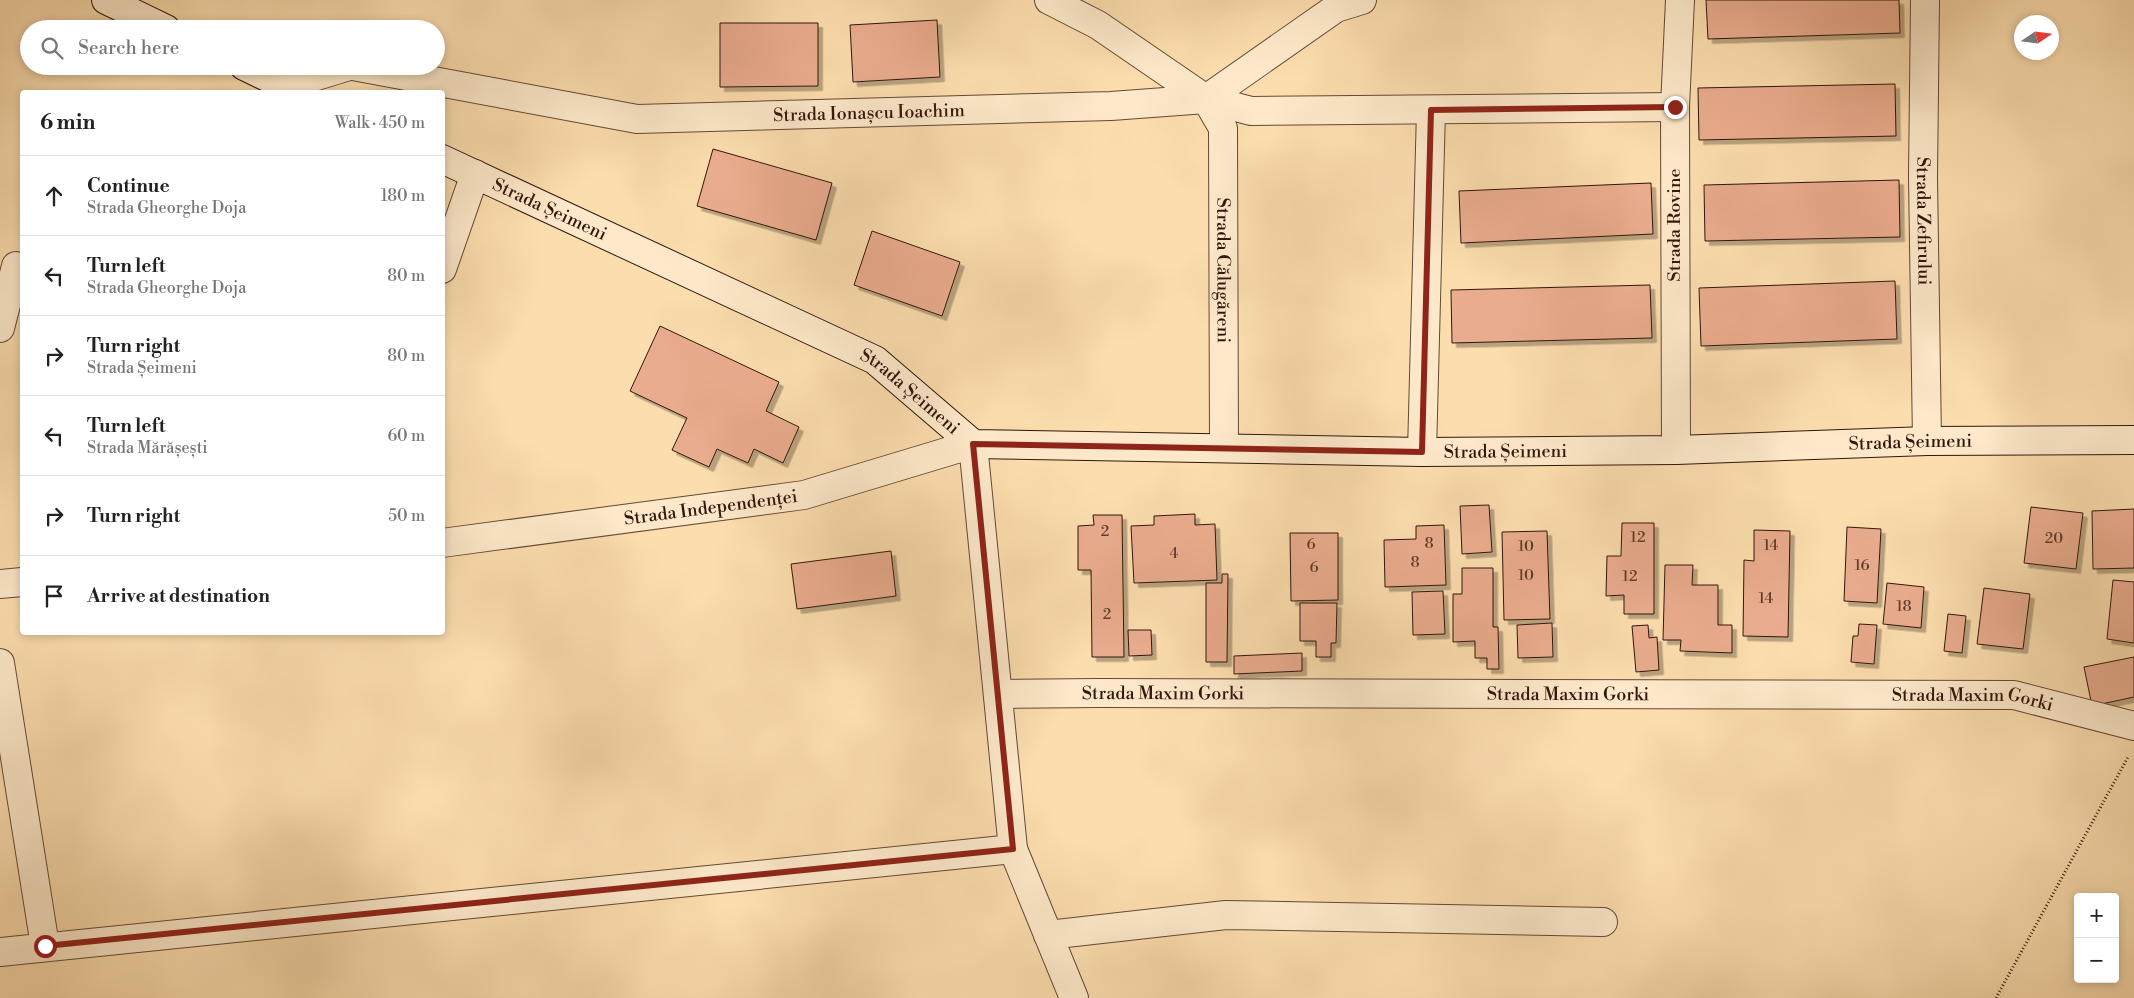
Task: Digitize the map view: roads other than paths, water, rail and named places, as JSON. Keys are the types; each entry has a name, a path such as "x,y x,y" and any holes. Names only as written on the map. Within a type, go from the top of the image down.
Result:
{"street":[{"path":"106,0 147,20"},
{"path":"1049,0 1098,25 1206,98 1251,112 1675,107"},
{"name":"Strada Ionașcu Ioachim","path":"400,75 637,119 1111,106 1206,98 1334,4 1362,0"},
{"name":"Strada Rovine","path":"1676,450 1675,107 1680,0"},
{"name":"Strada Zefirului","path":"1924,0 1927,441"},
{"path":"262,75 291,89"},
{"name":"Strada Ionașcu Ioachim","path":"291,89 328,75"},
{"name":"Strada Călugăreni","path":"1206,98 1222,128 1224,448"},
{"path":"1422,452 1431,110"},
{"name":"Strada Șeimeni","path":"445,160 875,360 973,444 1422,452 1676,450 1927,441 2134,440"},
{"path":"445,260 475,174"},
{"path":"0,328 13,265"},
{"path":"973,444 1013,849 1074,998"},
{"name":"Strada Independenței","path":"445,543 804,495 973,444"},
{"path":"0,584 20,582"},
{"path":"0,663 45,946"},
{"name":"Strada Maxim Gorki","path":"998,694 2014,695 2134,726"},
{"path":"0,952 1013,849"},
{"path":"1048,935 1226,915 1603,922"}]}
